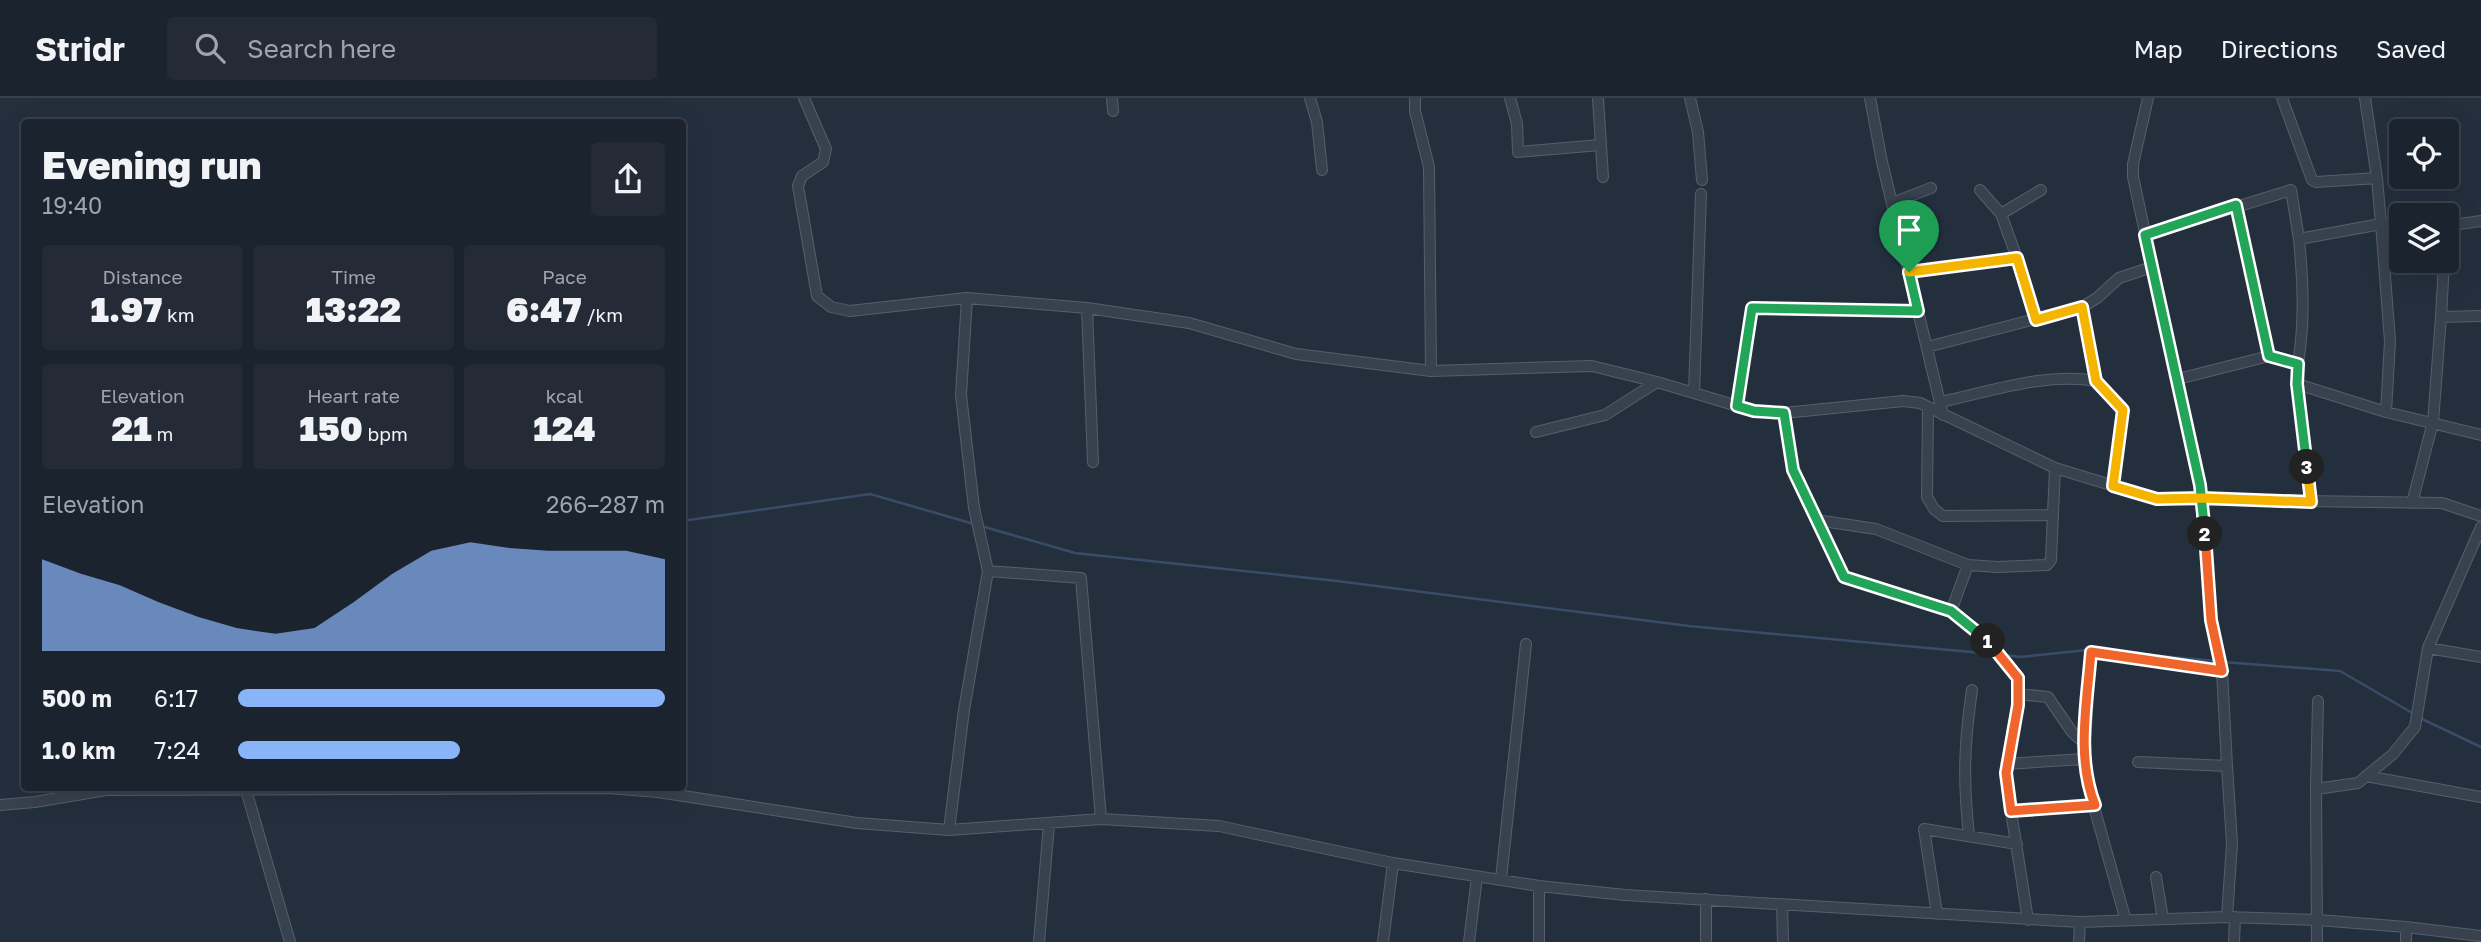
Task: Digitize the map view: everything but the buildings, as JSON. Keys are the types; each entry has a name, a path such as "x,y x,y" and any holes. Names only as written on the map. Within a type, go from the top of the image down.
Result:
{"street":[{"path":"804,98 826,149 823,162 802,176 797,186 817,296 831,307 850,311 967,298 1087,308 1189,323 1296,354 1431,371 1592,366 1754,411 1784,413 1903,401 1920,403 2055,468 2157,499 2442,503 2481,516"},
{"path":"1112,98 1113,111"},
{"path":"1310,98 1317,122 1322,170"},
{"path":"1415,98 1415,111 1429,167 1431,371"},
{"path":"1510,98 1517,124 1518,152 1600,145"},
{"path":"1598,98 1603,177"},
{"path":"1690,98 1698,132 1702,180"},
{"path":"1870,98 1882,162 1943,415"},
{"path":"2148,98 2133,164 2133,177 2202,498 2211,620 2221,668 2232,843 2231,917 2234,942"},
{"path":"2282,98 2312,180 2316,182 2377,178"},
{"path":"2365,98 2377,178 2390,341 2386,412"},
{"path":"1892,203 1931,188"},
{"path":"1980,190 2001,214 2036,320"},
{"path":"2001,214 2040,190"},
{"path":"2145,235 2291,190 2299,239 2304,300 2297,384 2311,502"},
{"path":"1694,393 1701,194"},
{"path":"2236,205 2269,356"},
{"path":"2459,224 2481,221"},
{"path":"2299,239 2389,225"},
{"path":"1909,272 2017,258"},
{"path":"1927,347 2082,307 2097,298 2119,278 2152,267"},
{"path":"2412,502 2433,422 2443,273"},
{"path":"949,830 964,710 988,571 974,508 961,395 967,298"},
{"path":"2082,307 2096,381 2123,410 2113,486"},
{"path":"1087,308 1093,462"},
{"path":"1737,406 1752,308 1918,311"},
{"path":"2441,317 2481,316"},
{"path":"2178,379 2269,356 2298,364"},
{"path":"1940,402 2041,381 2077,378 2096,381"},
{"path":"1536,432 1605,415 1657,382"},
{"path":"2297,384 2386,412 2481,435"},
{"path":"1928,407 1927,497 1934,509 1943,516 2053,515"},
{"path":"1784,413 1793,470 1844,577 1951,611 1989,642 2018,678 2018,705 2006,764 2028,920"},
{"path":"1816,520 1876,529 1968,565 1998,568 2047,565 2051,560 2055,468"},
{"path":"2316,789 2358,783 2393,754 2415,727 2428,648 2481,527"},
{"path":"1951,611 1968,565"},
{"path":"988,571 1081,578 1101,819"},
{"path":"1501,879 1526,644"},
{"path":"2428,648 2481,657"},
{"path":"2126,921 2089,789 2084,759 2091,652 2221,668"},
{"path":"1969,835 1964,787 1965,739 1972,690"},
{"path":"2018,694 2048,697 2072,732 2084,743"},
{"path":"2317,942 2318,701"},
{"path":"2006,764 2084,759"},
{"path":"2138,762 2227,766"},
{"path":"2366,776 2481,797"},
{"path":"0,805 100,791"},
{"path":"246,791 290,942"},
{"path":"646,791 857,823 949,830 1101,819 1219,826 1393,863 1539,886 1625,895 2080,922 2231,917 2318,920 2481,936"},
{"path":"2011,811 2095,805"},
{"path":"1039,942 1049,824"},
{"path":"1937,915 1924,829 2017,844"},
{"path":"1383,942 1393,863"},
{"path":"1469,942 1477,877"},
{"path":"2156,877 2163,919"},
{"path":"1539,886 1539,942"},
{"path":"1706,899 1706,942"},
{"path":"1782,905 1783,942"},
{"path":"2079,942 2080,922"},
{"path":"2406,927 2406,942"}],"waterway":[{"path":"686,520 870,494 974,524"},
{"path":"981,526 1075,553 1337,581 1689,626 1993,654"},
{"path":"2004,655 2021,657 2087,650"},
{"path":"2139,654 2216,661"},
{"path":"2223,662 2340,671 2414,714"},
{"path":"2420,718 2481,747"}],"route":[{"path":"1909,272 1918,311 1752,308 1737,406 1754,411 1784,413 1793,470 1844,577 1951,611 1989,642 2018,678 2018,705 2006,764 2011,811 2095,805 2089,789 2084,759 2091,652 2222,671 2211,620 2202,498 2200,485 2145,235 2236,205 2269,356 2298,364 2297,384 2311,502 2202,498 2157,499 2113,486 2123,410 2096,381 2082,307 2036,320 2017,258 1909,272"}]}
